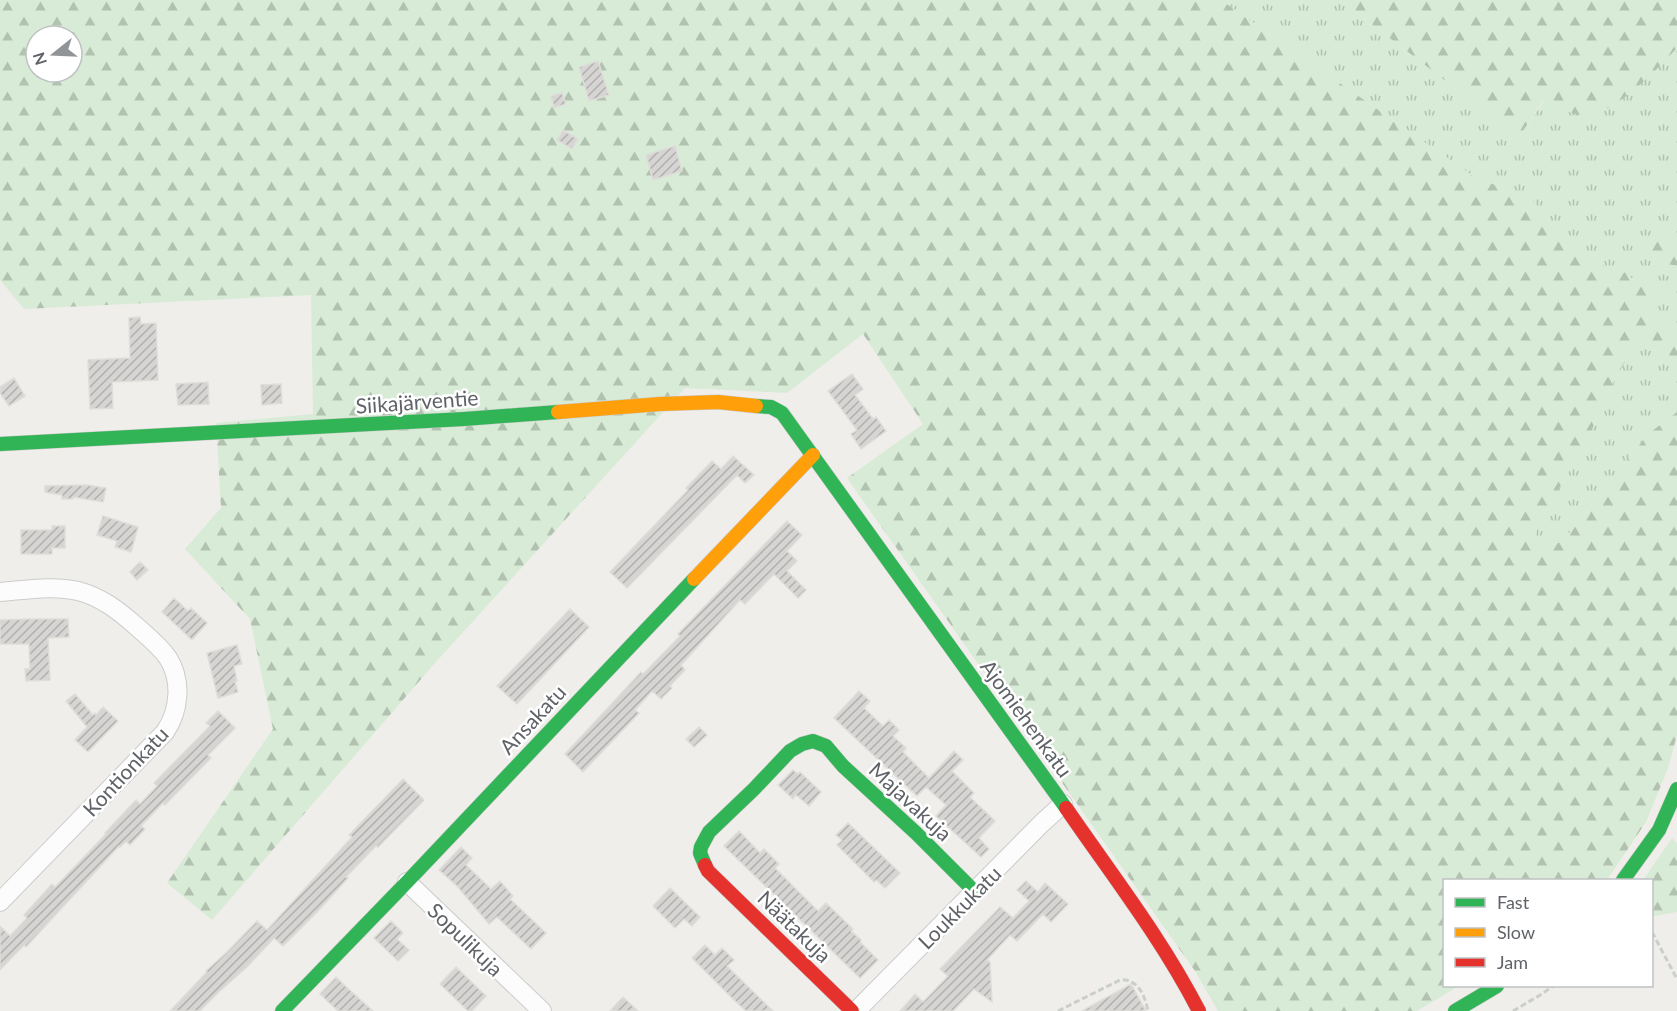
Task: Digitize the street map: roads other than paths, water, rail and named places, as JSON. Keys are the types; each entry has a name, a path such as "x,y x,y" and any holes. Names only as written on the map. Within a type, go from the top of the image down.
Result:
{"street":[{"name":"Siikajärventie","path":"0,444 245,432 718,402 771,407 777,410 782,413 813,455"},
{"name":"Ajomiehenkatu","path":"813,455 1064,804 1182,978 1198,1011"},
{"name":"Ansakatu","path":"288,1009 813,455"},
{"name":"Kontionkatu","path":"0,592 63,589 87,594 107,603 152,640 166,656 174,672 177,693 174,715 165,732 0,902"},
{"name":"Majavakuja","path":"708,871 700,853 709,832 790,751 808,742 818,742 832,752 843,766 975,892"},
{"path":"1624,879 1659,830 1677,789"},
{"name":"Loukkukatu","path":"854,1011 1042,823 1064,804"},
{"name":"Näätakuja","path":"708,871 854,1011"},
{"name":"Sopulikuja","path":"407,882 542,1011"},
{"path":"1455,1011 1495,987"}]}
